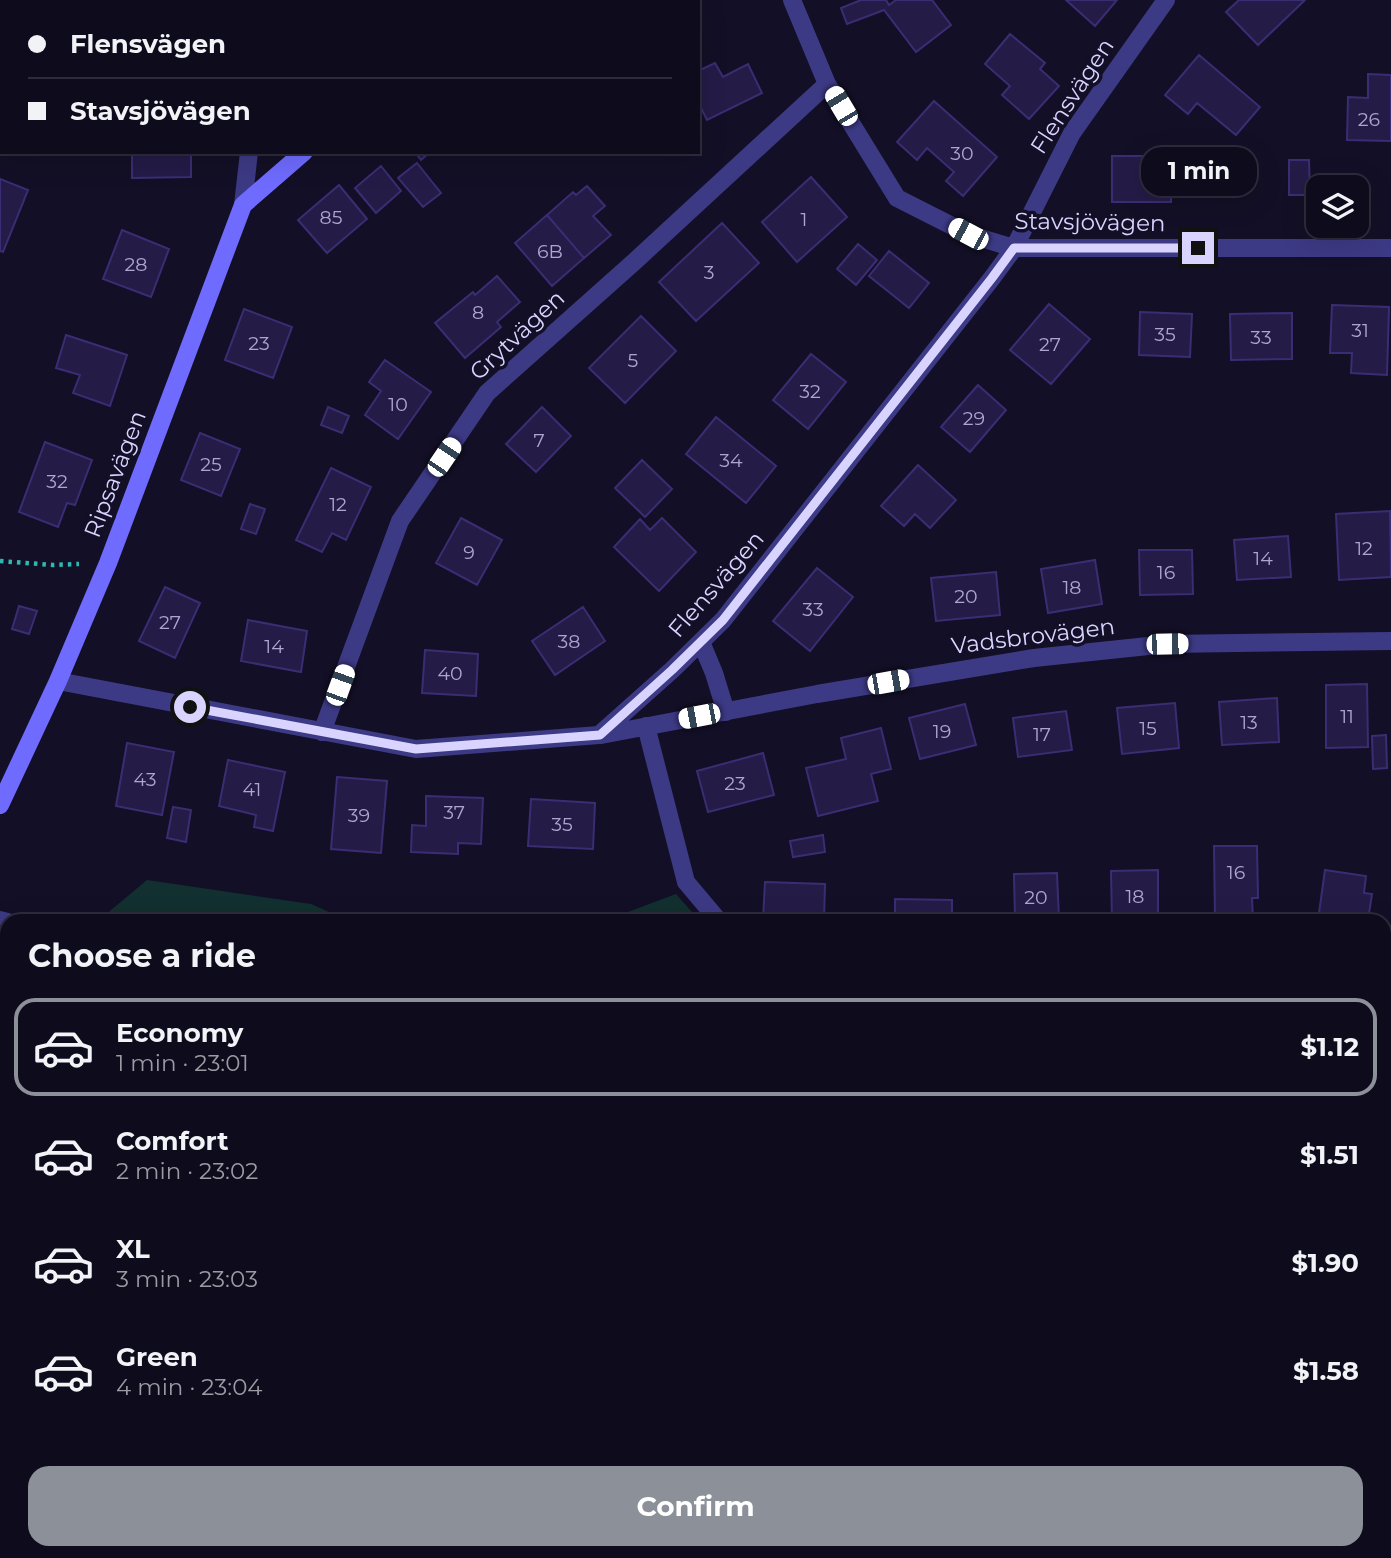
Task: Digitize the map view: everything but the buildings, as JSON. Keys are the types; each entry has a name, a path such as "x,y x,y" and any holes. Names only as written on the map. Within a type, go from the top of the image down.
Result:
{"street":[{"name":"Stavsjövägen","path":"792,0 827,84 897,198 968,234 1014,248 1391,248"},
{"name":"Flensvägen","path":"600,735 723,620 992,278 1014,248 1072,133 1166,0"},
{"name":"Grytvägen","path":"322,732 400,521 487,393 827,84"},
{"name":"Ripsavägen","path":"0,805 58,681 108,563 243,205 250,154"},
{"path":"243,205 302,154"},
{"name":"Vadsbrovägen","path":"600,735 909,678 1034,658 1167,644 1391,641"},
{"path":"701,642 726,712"},
{"path":"58,681 416,749 600,735"},
{"path":"646,726 686,882 713,914"}],"path":[{"path":"0,561 54,565 108,563"}],"green space":[{"path":"147,880 311,904 334,914 106,914"},
{"path":"676,894 694,914 623,914"}],"route":[{"path":"190,707 416,749 600,735 723,620 1014,248 1198,248"}]}
